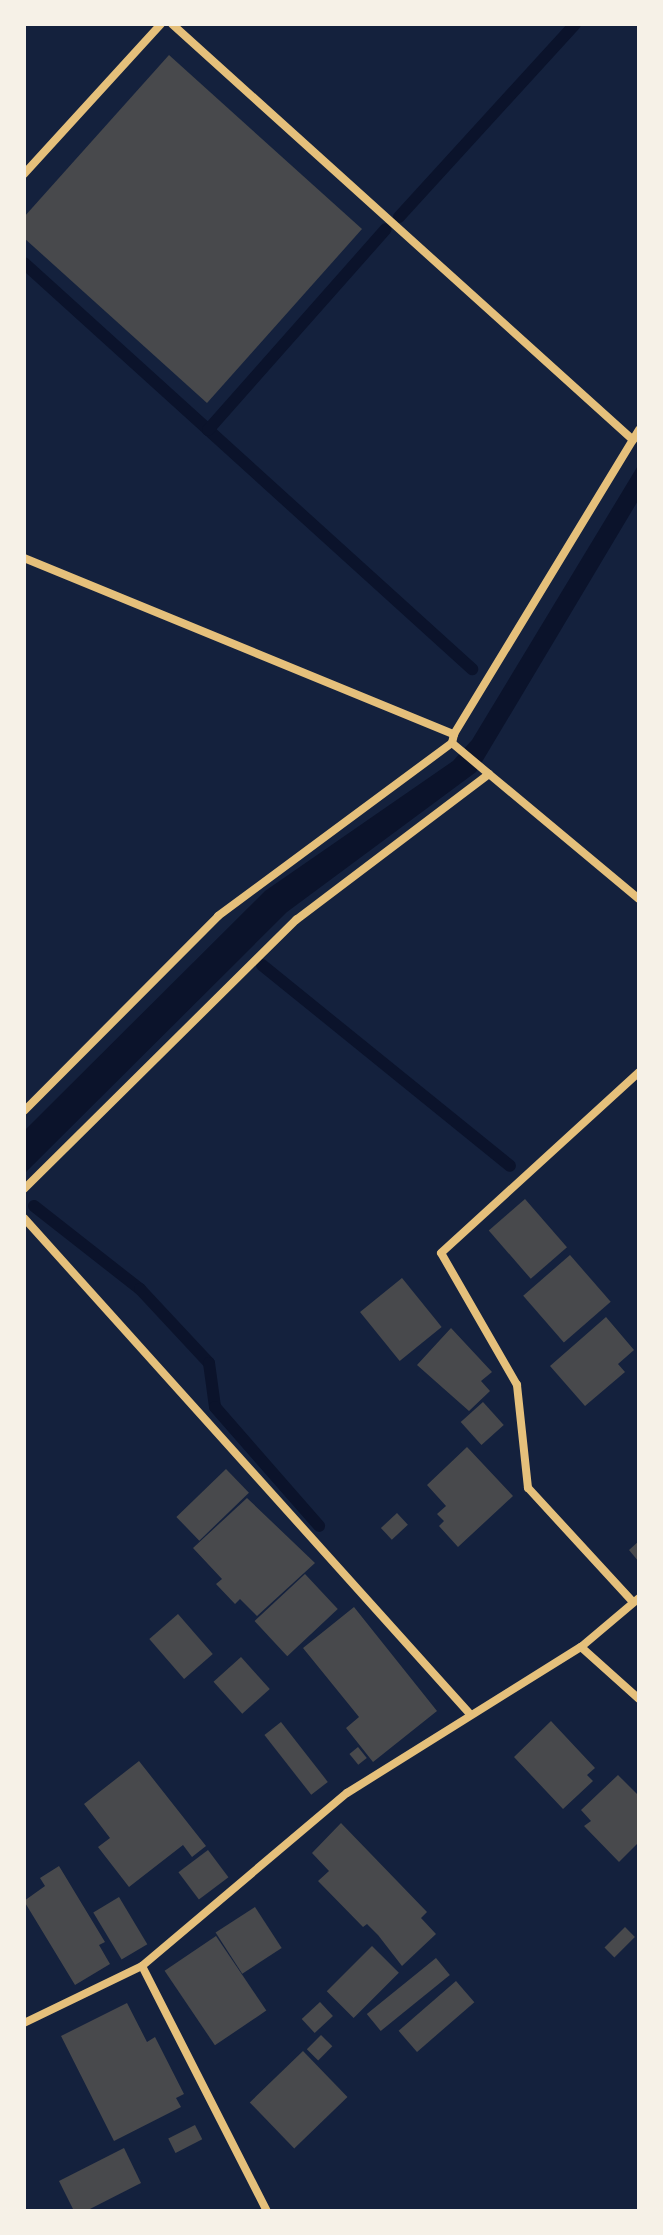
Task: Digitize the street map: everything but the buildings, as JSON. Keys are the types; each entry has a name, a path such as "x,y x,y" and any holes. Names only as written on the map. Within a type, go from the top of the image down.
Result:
{"street":[{"path":"24,174 161,24"},
{"path":"172,24 633,440"},
{"path":"24,1111 228,907 455,742 639,430"},
{"path":"24,558 455,742 486,772 639,899"},
{"path":"24,1189 296,920 486,772"},
{"path":"24,2023 142,1966 347,1793 581,1647 636,1600 528,1488 517,1385 441,1253 639,1072"},
{"path":"24,1218 470,1714"},
{"path":"581,1647 639,1699"},
{"path":"142,1966 267,2211"}],"water":[{"path":"639,464 639,499 476,772 287,912 24,1174 24,1131 265,891 453,761 472,740"}],"waterway":[{"path":"399,217 575,24"},
{"path":"208,430 386,229"},
{"path":"24,263 472,669"},
{"path":"262,965 510,1166"},
{"path":"34,1206 140,1289 209,1363 215,1407 319,1526"}]}
